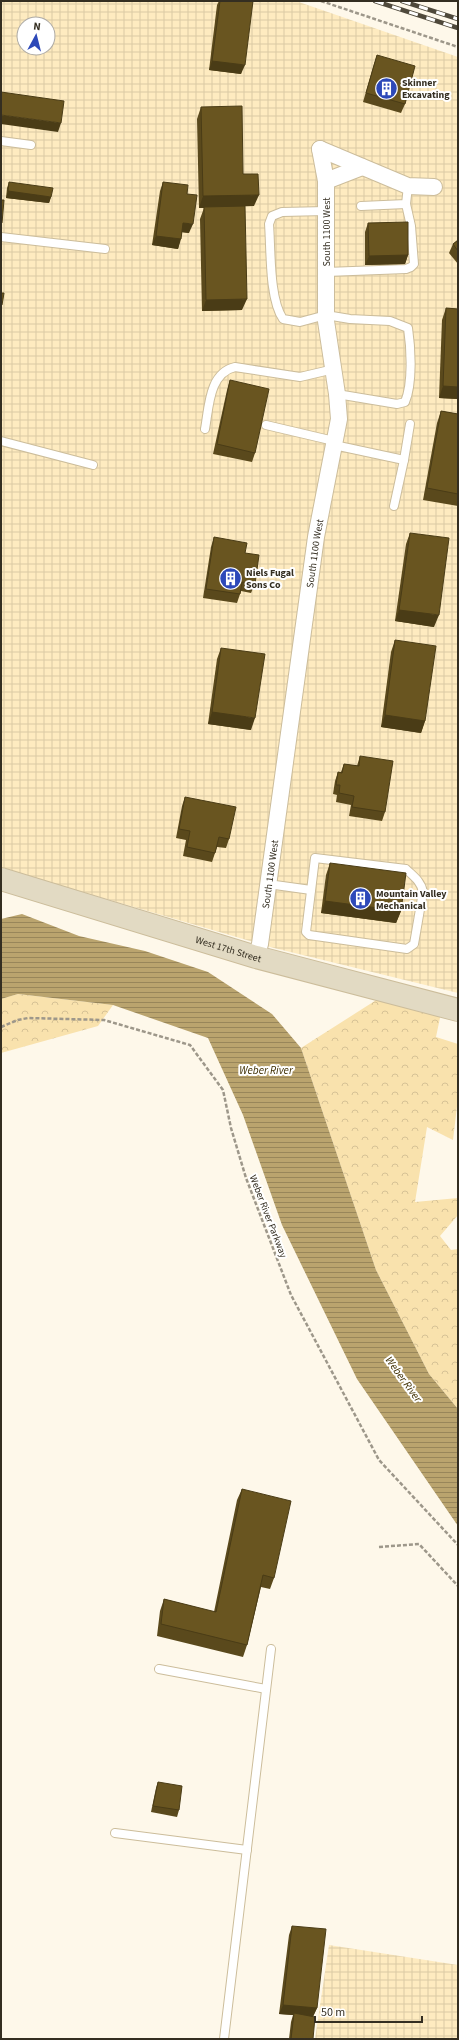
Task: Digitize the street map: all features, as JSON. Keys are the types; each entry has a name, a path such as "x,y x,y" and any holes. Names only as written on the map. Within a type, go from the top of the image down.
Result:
{"street":[{"name":"South 1100 West","path":"256,957 260,944 316,537 339,419 334,369 326,315 326,181 320,149 362,167"},
{"path":"326,181 362,167 408,186 434,187"},
{"name":"West 17th Street","path":"1,879 256,957 458,1010"}],"lane":[{"path":"1,141 31,145"},
{"path":"326,272 411,268 414,264 411,226 406,204 408,186"},
{"path":"361,206 406,204"},
{"path":"326,211 282,212 272,216 270,224 274,294 278,311 284,319 300,322 326,315 350,320 390,321 408,328 410,342 409,394 406,402 397,404 337,394"},
{"path":"1,238 105,249"},
{"path":"205,429 213,387 219,376 228,369 236,367 300,376 334,369"},
{"path":"394,506 410,424"},
{"path":"266,425 404,460"},
{"path":"1,441 93,465"},
{"path":"315,858 406,869 421,884 422,892 414,944 407,950 309,935 306,932 311,890 315,858"},
{"path":"268,884 311,890"},
{"path":"224,2039 271,1649"},
{"path":"159,1669 266,1689"},
{"path":"115,1832 247,1850"}],"path":[{"path":"321,1 458,47"},
{"name":"Weber River Parkway","path":"1,1027 18,1020 28,1018 104,1020 190,1045 223,1090 231,1128 246,1178 295,1302 379,1460 458,1545"},
{"path":"379,1547 419,1544 458,1586"}],"shaded area":[{"path":"1,1 296,1 458,57 458,993 274,948 1,868"},
{"path":"329,1945 458,1965 458,2039 315,2039"}],"green space":[{"path":"18,994 113,1005 98,1026 1,1053 1,999"},
{"path":"381,997 441,1013 436,1037 458,1044 458,1098 453,1140 427,1127 415,1202 458,1198 458,1215 440,1236 451,1250 458,1249 458,1409 429,1374 376,1270 301,1048"}],"water":[{"name":"Weber River","path":"22,914 79,936 145,951 208,972 272,1014 301,1048 376,1270 429,1374 458,1409 458,1526 357,1379 282,1225 243,1115 208,1038 113,1005 18,994 1,999 1,919"}],"building":[{"path":"220,1 253,1 245,65 212,61"},
{"name":"Skinner Excavating","path":"377,55 415,66 405,104 366,93"},
{"path":"1,92 64,101 61,123 1,115"},
{"path":"242,106 243,174 258,174 259,195 203,196 201,107"},
{"path":"9,182 53,188 51,197 8,191"},
{"path":"163,182 188,185 187,194 197,195 193,224 183,223 181,239 156,236"},
{"path":"1,200 4,200 2,223 1,223"},
{"path":"245,206 247,299 206,300 204,207"},
{"path":"408,222 408,255 369,256 368,223"},
{"path":"458,240 458,251 453,244"},
{"path":"1,293 4,293 2,305 1,305"},
{"path":"446,308 458,309 458,387 443,386"},
{"path":"230,380 269,389 255,453 217,444"},
{"path":"441,411 458,414 458,494 427,488"},
{"path":"410,533 449,538 439,615 399,610"},
{"name":"Niels Fugal Sons Co","path":"214,537 247,543 245,553 259,555 255,584 242,582 240,594 206,589"},
{"path":"395,640 436,646 425,721 385,715"},
{"path":"221,648 265,654 255,718 212,712"},
{"path":"360,756 393,761 385,812 352,807 354,796 339,793 340,785 336,785 338,772 342,773 344,764 359,766"},
{"path":"185,797 236,807 229,839 219,837 215,853 187,847 190,831 179,829"},
{"name":"Mountain Valley Mechanical","path":"330,863 406,873 401,911 325,901"},
{"path":"242,1489 291,1501 274,1578 263,1575 247,1645 161,1624 164,1599 216,1612"},
{"path":"158,1782 182,1786 179,1810 153,1806"},
{"path":"292,1926 326,1929 317,2008 283,2005"},
{"path":"294,2013 315,2017 313,2039 291,2039"}],"railway":[{"path":"375,1 458,28"},
{"path":"402,1 458,19"}],"place":[{"name":"Skinner Excavating","path":"387,88"},
{"name":"Niels Fugal Sons Co","path":"230,578"},
{"name":"Mountain Valley Mechanical","path":"361,899"}]}
